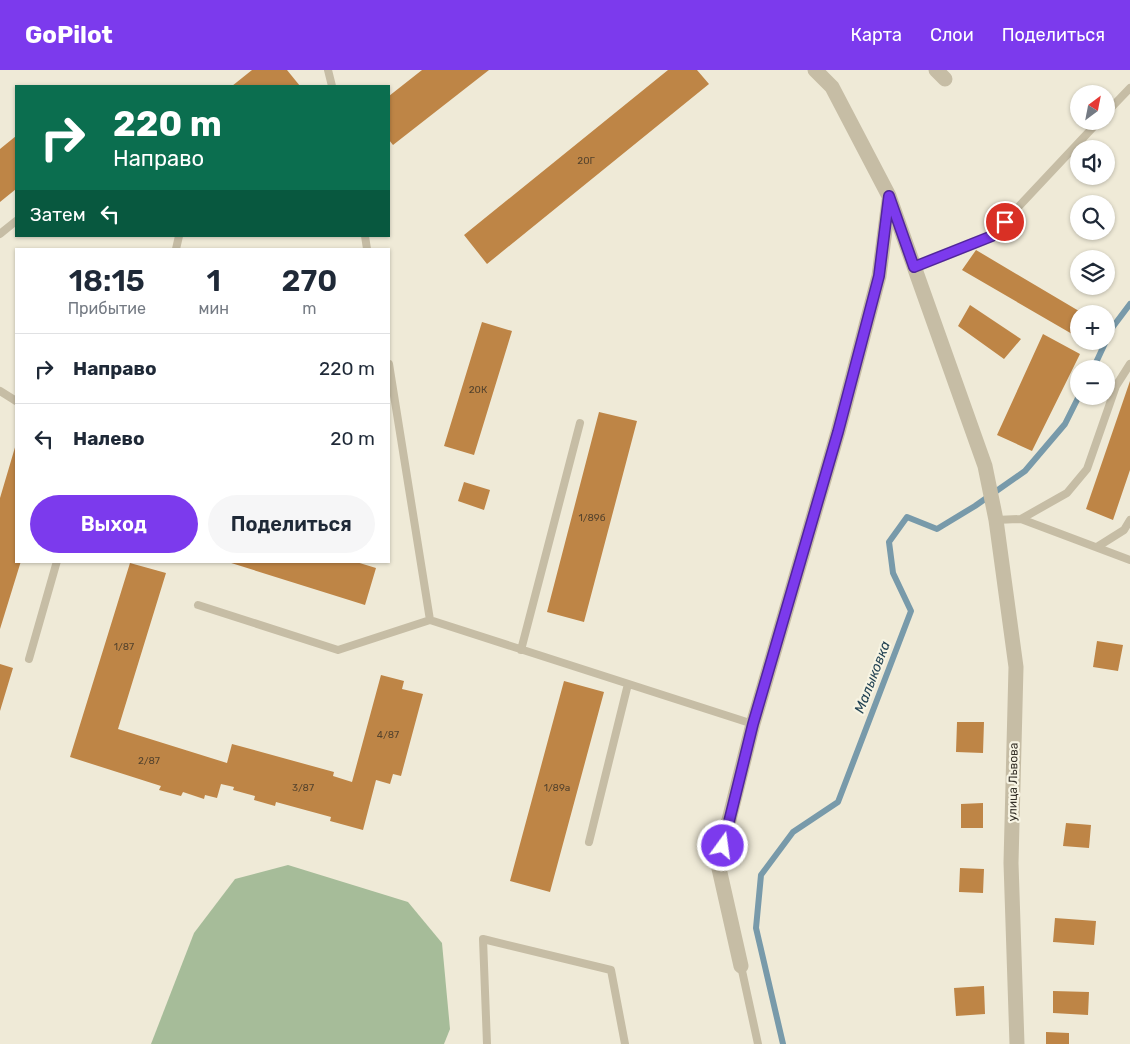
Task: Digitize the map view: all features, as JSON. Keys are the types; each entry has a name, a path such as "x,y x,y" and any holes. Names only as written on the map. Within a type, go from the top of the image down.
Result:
{"street":[{"name":"улица Львова","path":"815,70 832,87 889,196 985,466 996,520 1016,666 1011,864 1016,1044"},
{"path":"741,966 718,864 753,724 838,432 879,276 889,196"}],"lane":[{"path":"328,70 332,85"},
{"path":"1115,104 1130,88"},
{"path":"914,267 992,236 1091,130"},
{"path":"0,234 15,222"},
{"path":"1022,519 1067,493 1087,469 1116,386 1130,364"},
{"path":"390,377 430,620"},
{"path":"0,391 15,400"},
{"path":"521,650 580,423"},
{"path":"996,520 1022,519 1130,560"},
{"path":"1096,547 1124,530 1130,520"},
{"path":"29,659 56,563"},
{"path":"198,605 338,650 430,620 753,724"},
{"path":"590,842 628,684"},
{"path":"487,1044 483,939 612,970 625,1044"},
{"path":"741,966 758,1044"}],"green space":[{"path":"288,865 408,902 442,943 450,1029 444,1044 151,1044 194,933 235,879"}],"building":[{"path":"252,70 287,70 299,85 233,85"},
{"path":"422,70 489,70 393,145 390,141 390,95"},
{"path":"668,70 697,70 709,84 487,264 464,235"},
{"path":"15,137 15,190 0,202 0,149"},
{"path":"976,250 1070,306 1070,333 962,270"},
{"path":"970,305 1021,339 1004,359 958,326"},
{"path":"482,322 512,331 474,455 444,446"},
{"path":"1043,334 1080,354 1077,360 1070,360 1070,374 1032,451 997,435"},
{"path":"1130,381 1130,470 1113,520 1086,509"},
{"path":"599,412 637,421 584,622 547,612"},
{"path":"15,447 15,563 20,563 0,629 0,498"},
{"path":"464,482 490,490 484,510 458,501"},
{"path":"130,563 166,573 118,729 227,763 232,744 334,772 333,776 352,782 381,675 404,681 402,689 423,694 401,776 393,774 390,784 376,780 363,830 330,821 331,817 276,802 275,806 254,800 255,796 233,790 234,787 221,784 217,798 205,795 204,799 183,792 181,796 159,790 161,786 70,757"},
{"path":"231,563 360,563 376,568 365,605"},
{"path":"1097,641 1123,645 1118,671 1093,667"},
{"path":"0,664 13,668 0,711"},
{"path":"564,681 604,692 550,892 510,881"},
{"path":"957,722 984,722 983,753 956,752"},
{"path":"983,803 983,828 961,828 961,804"},
{"path":"1066,823 1091,825 1089,848 1063,846"},
{"path":"960,868 984,869 983,893 959,892"},
{"path":"1055,918 1096,921 1094,945 1053,942"},
{"path":"984,986 985,1014 956,1016 954,988"},
{"path":"1053,991 1089,992 1088,1015 1053,1013"},
{"path":"1046,1032 1069,1033 1069,1044 1046,1044"}],"waterway":[{"name":"Малыковка","path":"1115,324 1130,304"},
{"name":"Малыковка","path":"1097,360 1102,350"},
{"name":"Малыковка","path":"783,1044 756,928 761,875 793,832 838,802 911,611 893,573 889,542 907,517 937,529 975,506 1025,471 1065,424 1074,405"}],"route":[{"path":"723,846 753,724 838,432 879,276 889,196 914,267 992,236 1005,222"}]}
